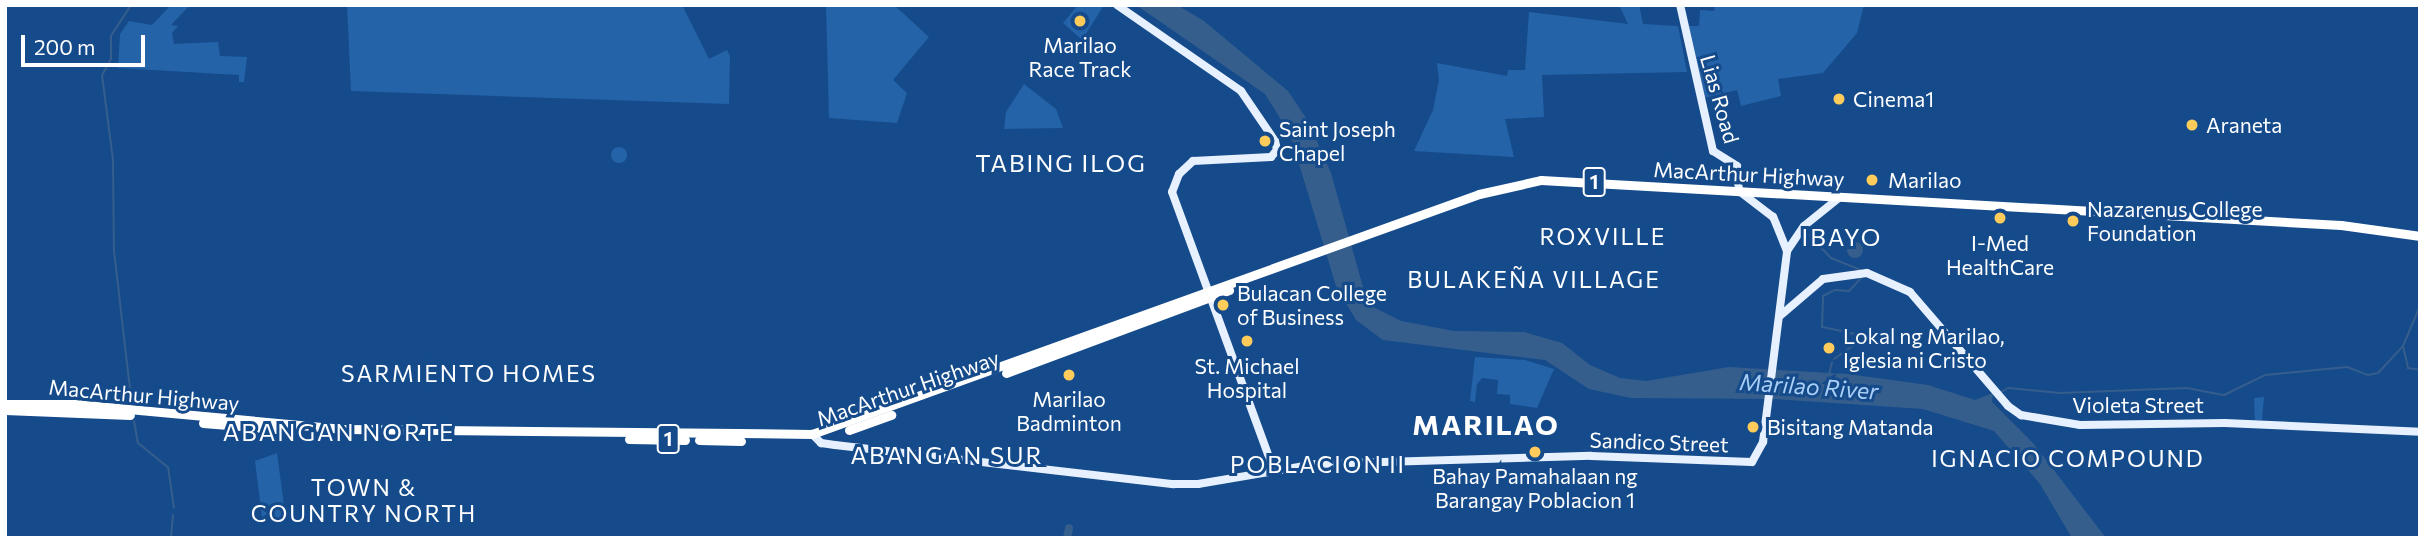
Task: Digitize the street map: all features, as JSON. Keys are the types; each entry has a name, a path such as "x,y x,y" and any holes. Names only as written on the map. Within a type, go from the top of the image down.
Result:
{"highway":[{"name":"MacArthur Highway","path":"5,410 124,415 345,435 813,437 1490,190 1531,181 2349,225 2420,236"},
{"name":"MacArthur Highway","path":"5,404 70,404 346,429 813,437"}],"main road":[{"path":"1116,5 1241,91 1275,141 1277,150 1271,157 1193,161 1177,178 1174,201 1274,471"},
{"name":"Lias Road","path":"1679,5 1713,151 1737,166 1739,191"},
{"name":"Sandico Street","path":"1739,191 1773,217 1787,251"},
{"name":"Sandico Street","path":"813,437 1174,484 1316,464 1591,456 1752,462 1763,442 1787,251 1804,226 1840,197"},
{"name":"Violeta Street","path":"1779,316 1823,279 1849,273 1878,275 1910,292 1997,393 2021,415 2068,424 2284,425 2420,432"}],"shaded area":[{"path":"171,5 190,5 171,25 178,26 172,33 174,44 218,42 220,56 247,57 244,82 239,82 239,75 118,68 120,34 129,21 152,25"},
{"path":"347,5 682,5 709,59 727,50 730,56 729,104 351,91"},
{"path":"826,5 894,5 929,37 893,80 907,93 897,123 829,118"},
{"name":"Marilao Race Track","path":"1078,5 1104,5 1082,40 1063,23"},
{"path":"1619,5 1639,5 1643,24 1678,26 1687,72 1542,75 1544,117 1505,119 1514,157 1414,151 1433,110 1439,80 1437,63 1507,76 1508,70 1525,70 1529,12 1628,24"},
{"path":"1715,5 1864,5 1857,33 1823,73 1778,79 1781,96 1741,106 1737,90 1704,98 1687,26 1699,26 1700,10 1714,11"},
{"path":"1024,84 1056,109 1063,128 1004,129 1006,112"},
{"path":"616,147 622,147 627,155 625,161 616,163 611,158 611,152"},
{"path":"1475,357 1525,360 1554,369 1537,408 1510,404 1510,395 1497,394 1498,380 1482,378 1477,384 1475,402 1470,401"},
{"path":"2264,397 2262,420 2255,420 2254,398"},
{"path":"277,453 286,520 262,518 255,461"}],"water":[{"name":"Marilao River","path":"1136,5 1177,5 1204,21 1288,91 1308,121 1331,173 1365,294 1375,308 1401,321 1454,331 1524,332 1562,343 1590,365 1620,378 1646,381 1729,367 1848,374 1928,385 1975,400 1993,393 1992,402 2033,443 2106,538 2072,538 2040,484 1994,431 1923,409 1776,399 1631,398 1589,389 1545,360 1383,340 1356,320 1336,286 1290,134 1265,94"},
{"path":"1852,242 1858,242 1863,250 1861,256 1852,258 1847,253 1847,247"}],"pier":[{"path":"1290,147 1326,149 1328,156 1292,154"}],"waterway":[{"path":"131,5 111,36 111,59 102,75 113,160 114,251 132,406"},
{"path":"1805,231 1831,258 1863,271"},
{"path":"1834,359 1857,343 1860,335 1822,327 1823,296 1835,290 1849,291 1863,276"},
{"path":"2403,346 2420,306"},
{"path":"2001,392 2008,388 2060,393 2187,388 2224,395 2265,375 2347,367 2368,375 2378,373 2403,346 2408,368 2420,370"},
{"name":"Marilao River","path":"1829,375 1832,362"},
{"path":"134,421 138,443 168,467 174,508"},
{"path":"171,538 173,515"},
{"path":"1067,538 1069,528"}],"place":[{"name":"Marilao Race Track","path":"1080,21"},
{"name":"Cinema1","path":"1839,99"},
{"name":"Araneta","path":"2192,125"},
{"name":"Saint Joseph Chapel","path":"1265,141"},
{"name":"Marilao","path":"1872,180"},
{"name":"I-Med HealthCare","path":"2000,218"},
{"name":"Nazarenus College Foundation","path":"2073,221"},
{"name":"Bulacan College of Business","path":"1223,305"},
{"name":"St. Michael Hospital","path":"1247,341"},
{"name":"Lokal ng Marilao, Iglesia ni Cristo","path":"1829,348"},
{"name":"Marilao Badminton","path":"1069,375"},
{"name":"Bisitang Matanda","path":"1753,427"},
{"name":"Bahay Pamahalaan ng Barangay Poblacion 1","path":"1535,452"}],"district":[{"name":"TABING ILOG","path":"1061,163"},
{"name":"ROXVILLE","path":"1603,236"},
{"name":"IBAYO","path":"1842,237"},
{"name":"BULAKEÑA VILLAGE","path":"1534,279"},
{"name":"SARMIENTO HOMES","path":"469,373"},
{"name":"MARILAO","path":"1486,424"},
{"name":"ABANGAN NORTE","path":"339,432"},
{"name":"ABANGAN SUR","path":"947,455"},
{"name":"IGNACIO COMPOUND","path":"2068,458"},
{"name":"POBLACION II","path":"1318,464"},
{"name":"TOWN & COUNTRY NORTH","path":"364,500"}]}
